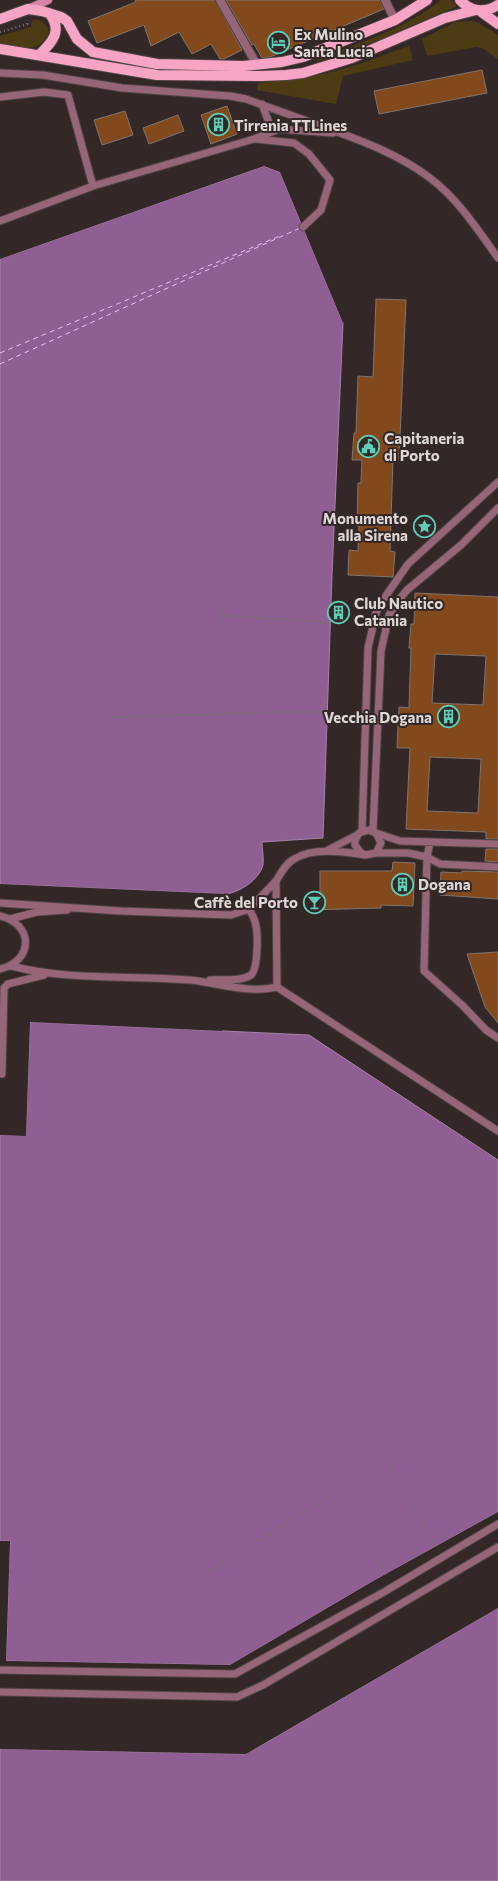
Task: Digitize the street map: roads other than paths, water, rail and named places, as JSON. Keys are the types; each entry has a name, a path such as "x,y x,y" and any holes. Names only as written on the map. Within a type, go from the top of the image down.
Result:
{"main road":[{"path":"0,19 48,0"},
{"path":"28,9 49,13 67,21 77,39 93,52 157,64 243,66 282,62 303,57 395,20 427,0"},
{"path":"460,0 465,5 478,10 498,24"},
{"path":"0,49 99,67 157,75 286,75 303,73 352,58 445,18 492,8 498,5"},
{"path":"39,55 49,45 56,32 54,20 49,13"}],"street":[{"path":"220,0 257,65"},
{"path":"385,0 395,20"}],"lane":[{"path":"0,73 43,75 122,88 230,96 262,104 342,133 366,142 395,156 429,177 463,210 498,258"},
{"path":"0,97 44,92 68,95 93,186"},
{"path":"262,104 272,131"},
{"path":"0,221 93,186 254,139 279,129 342,133"},
{"path":"254,139 294,143 309,154 330,180 321,210 303,226"},
{"path":"490,248 498,265"},
{"path":"365,855 360,853 355,845 360,833 368,648 376,613 382,600 408,564 498,482"},
{"path":"376,853 381,843 375,832 381,651 389,615 407,590 461,545 498,508"},
{"path":"324,852 360,833 375,832 400,841 498,844"},
{"path":"430,842 427,857 424,971 462,1005 486,1030 498,1038"},
{"path":"0,903 91,909 231,915 249,909 276,881 282,870 293,859 305,855 324,852 365,855 376,853 408,853 427,857 440,864 498,867"},
{"path":"276,881 277,987"},
{"path":"0,916 10,918 37,912 91,909"},
{"path":"11,966 48,974 97,978 190,980 242,979 252,974 255,969 257,955 256,927 249,909"},
{"path":"0,969 11,966 20,958 25,948 25,936 20,926 10,918"},
{"path":"0,1074 2,1074 4,988 8,984 48,974"},
{"path":"190,980 263,991 277,987 498,1131"},
{"path":"0,1011 3,1022"},
{"path":"0,1670 235,1674 384,1592 498,1524"},
{"path":"0,1692 237,1697 263,1685 498,1547"}],"place":[{"name":"Ex Mulino Santa Lucia","path":"279,43"},
{"name":"Tirrenia TTLines","path":"219,125"},
{"name":"Capitaneria di Porto","path":"368,447"},
{"name":"Monumento alla Sirena","path":"424,527"},
{"name":"Club Nautico Catania","path":"338,612"},
{"name":"Vecchia Dogana","path":"448,717"},
{"name":"Dogana","path":"403,884"},
{"name":"Caffè del Porto","path":"314,902"}]}
